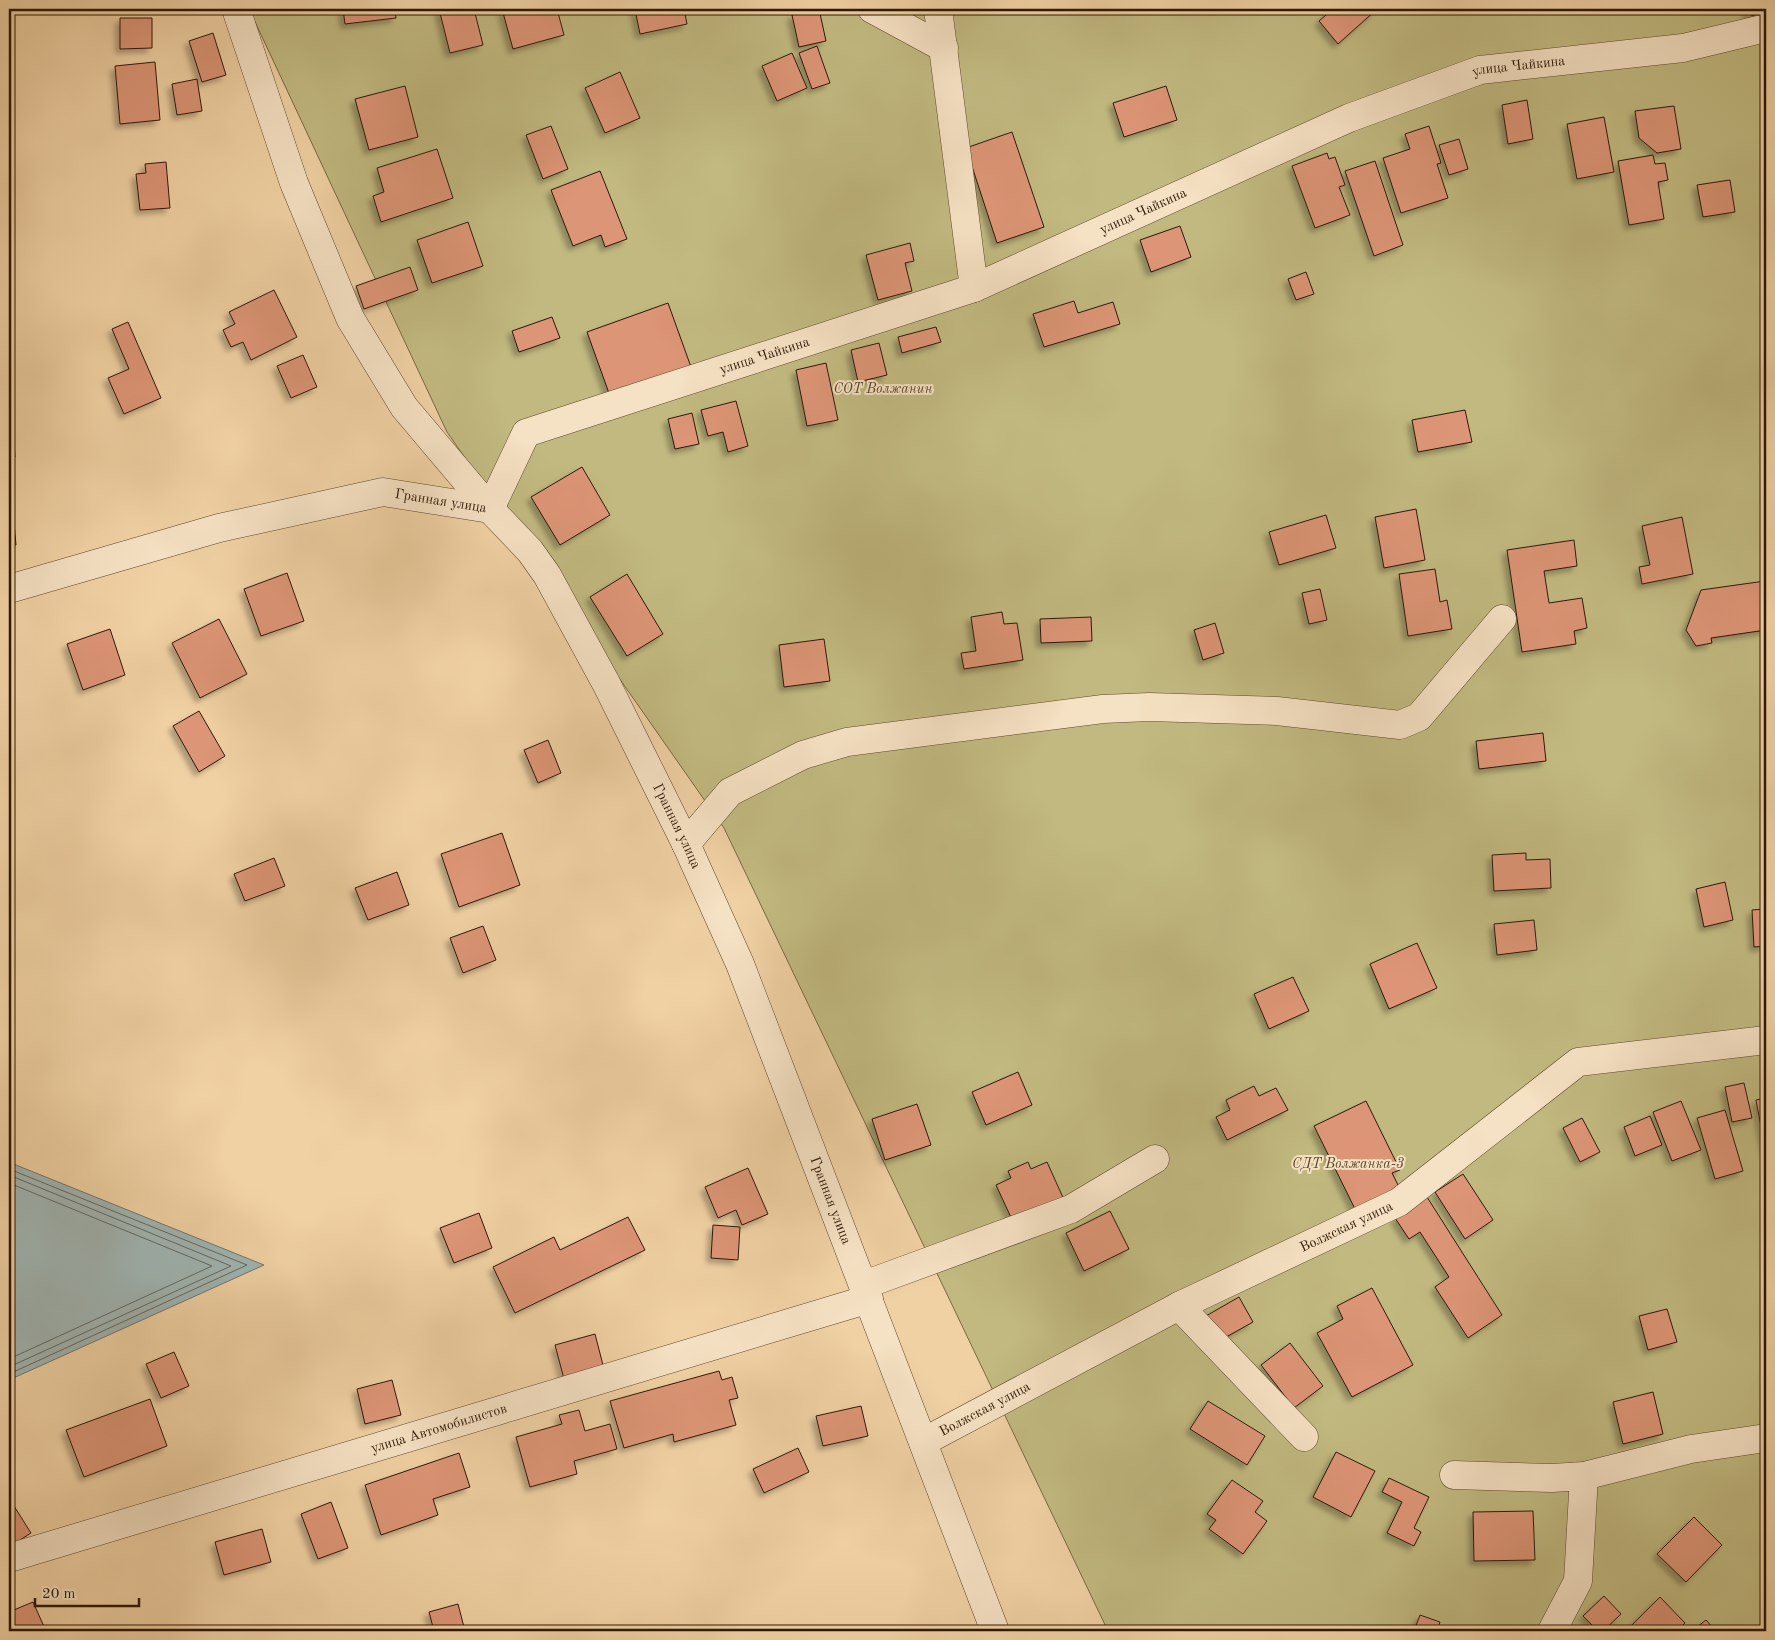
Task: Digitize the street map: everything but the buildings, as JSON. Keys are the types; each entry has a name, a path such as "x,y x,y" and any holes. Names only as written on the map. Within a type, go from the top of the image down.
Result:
{"street":[{"path":"236,9 294,183 350,318 404,407 490,509"},
{"path":"872,9 944,48"},
{"path":"938,9 974,288"},
{"name":"улица Чайкина","path":"490,509 526,433 974,288 1349,118 1480,70 1683,48 1766,28"},
{"name":"Гранная улица","path":"9,589 219,528 383,492 490,509 530,551 547,575 607,685 686,844 740,964 995,1631"},
{"path":"686,844 730,792 803,755 847,742 1103,709 1149,707 1277,711 1400,726 1419,717 1502,619"},
{"name":"Волжская улица","path":"923,1442 1179,1306 1399,1202 1578,1062 1766,1040"},
{"name":"улица Автомобилистов","path":"9,1558 866,1292 1071,1209 1155,1159"},
{"path":"1179,1306 1304,1437"},
{"path":"1454,1475 1552,1478 1584,1476 1691,1449 1766,1438"},
{"path":"1552,1631 1578,1581 1584,1476"}],"green space":[{"path":"249,9 1766,9 1766,1631 1108,1631 724,828 447,432"}],"water":[{"path":"11,1163 264,1265 9,1380 9,1164"}],"park label":[{"name":"СОТ Волжанин","path":"883,389"},
{"name":"СДТ Волжанка-3","path":"1348,1164"}]}
